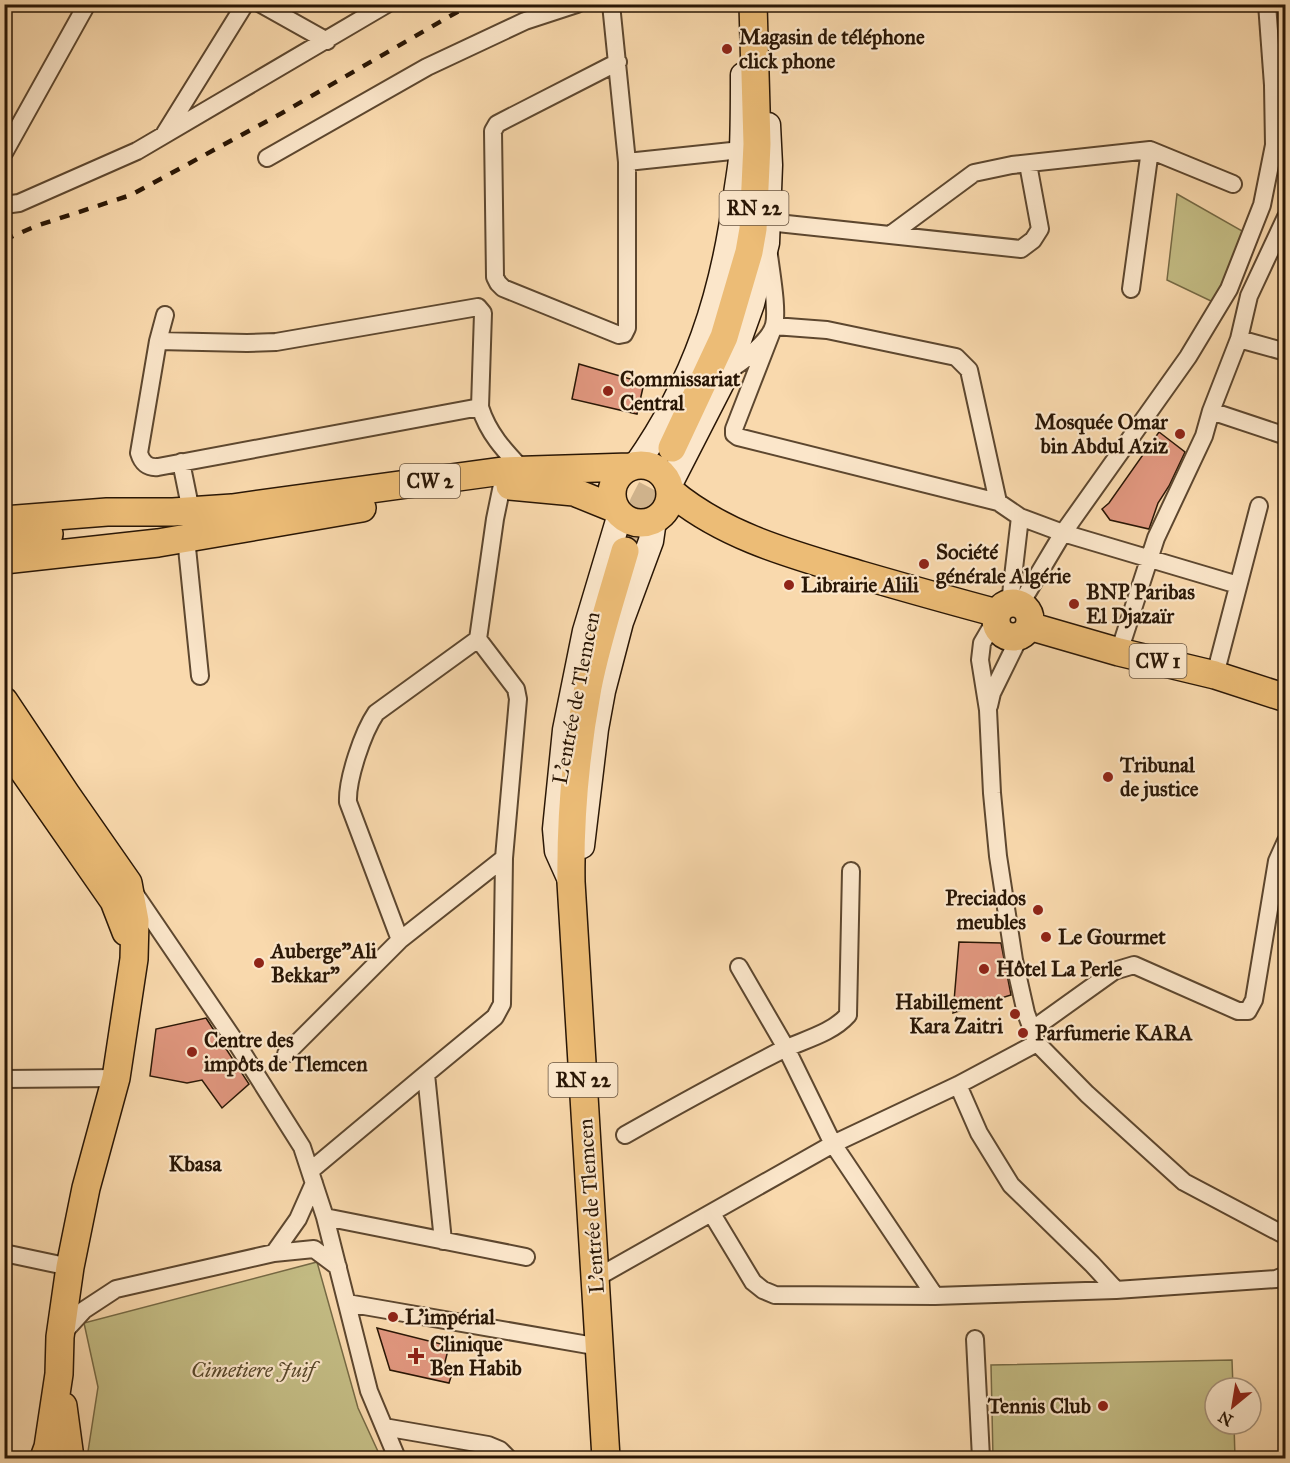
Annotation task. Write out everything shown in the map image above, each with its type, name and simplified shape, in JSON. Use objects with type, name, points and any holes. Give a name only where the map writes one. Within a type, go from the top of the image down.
[{"type":"main road","points":[[754,4],[763,27],[766,48],[770,165],[768,232],[752,304],[728,371],[669,489],[669,501],[656,518],[647,522],[632,522],[618,511],[612,499],[615,480],[621,472],[633,466],[654,440],[677,398],[696,357],[724,272],[741,150],[744,52],[754,4]]},
{"type":"main road","name":"RN 22","points":[[672,448],[724,337],[749,252],[753,229],[757,144],[754,4]]},
{"type":"main road","points":[[633,466],[653,468],[660,472],[669,489]]},
{"type":"main road","name":"CW 2","points":[[184,524],[234,519],[501,477],[633,466]]},
{"type":"main road","name":"CW 2","points":[[501,477],[588,496],[618,511]]},
{"type":"main road","name":"CW 1","points":[[669,489],[692,509],[710,520],[793,555],[1012,617],[1119,652],[1215,675],[1286,698]]},
{"type":"main road","name":"L'entrée de Tlemcen","points":[[571,882],[557,851],[555,829],[566,730],[585,631],[618,511]]},
{"type":"main road","points":[[4,520],[107,512],[184,524]]},
{"type":"main road","points":[[656,518],[759,550],[793,555]]},
{"type":"main road","name":"L'entrée de Tlemcen","points":[[571,882],[580,856],[603,691],[621,622],[651,541],[656,518]]},
{"type":"main road","points":[[4,539],[184,524]]},
{"type":"main road","points":[[4,560],[184,524]]},
{"type":"main road","name":"L'entrée de Tlemcen","points":[[606,1458],[571,882],[571,807],[579,746],[595,658],[625,551]]},
{"type":"main road","points":[[4,701],[128,884],[135,921],[134,959],[116,1078],[86,1188],[70,1267],[60,1337],[59,1374],[48,1448],[44,1458]]},
{"type":"main road","points":[[4,743],[114,902],[124,923],[134,959]]},
{"type":"main road","points":[[59,1374],[70,1458]]},
{"type":"street","points":[[4,153],[87,4]]},
{"type":"street","points":[[162,136],[245,4]]},
{"type":"street","points":[[261,4],[327,41]]},
{"type":"street","points":[[4,205],[9,206],[19,202],[137,151],[387,4]]},
{"type":"street","points":[[267,158],[427,67],[525,21],[577,4]]},
{"type":"street","points":[[611,4],[618,62],[627,162],[627,328],[624,334],[619,335],[503,288],[498,283],[495,277],[493,130],[497,124],[618,62]]},
{"type":"street","points":[[1267,4],[1273,86],[1274,145],[1262,205],[1229,290],[1188,357],[1063,533],[1012,617],[982,643],[980,660],[988,710],[992,794],[1000,868],[1014,960],[1026,1013],[1035,1036],[1088,1094],[1184,1182],[1286,1236]]},
{"type":"street","points":[[627,162],[741,150]]},
{"type":"street","points":[[890,235],[974,173],[1012,165],[1150,150],[1233,184]]},
{"type":"street","points":[[1131,289],[1150,150]]},
{"type":"street","points":[[1028,164],[1040,230],[1033,240],[1021,249],[890,235],[768,232],[774,293],[774,326],[734,434],[738,437],[998,502],[1020,517],[1063,533],[1238,585]]},
{"type":"street","points":[[1119,652],[1156,538],[1204,436],[1211,411],[1239,339],[1250,296],[1286,217]]},
{"type":"street","points":[[158,341],[276,342],[478,307],[483,313],[480,407],[495,439],[501,477],[478,639],[516,689],[518,699],[504,858],[502,1004],[495,1017],[426,1074],[312,1177],[298,1219],[274,1253]]},
{"type":"street","points":[[165,315],[158,341],[139,453],[143,463],[153,467],[480,407]]},
{"type":"street","points":[[728,371],[753,354],[774,326]]},
{"type":"street","points":[[774,326],[827,330],[956,357],[969,370],[998,502]]},
{"type":"street","points":[[1239,339],[1286,352]]},
{"type":"street","points":[[1211,411],[1286,436]]},
{"type":"street","points":[[181,462],[184,524],[200,676]]},
{"type":"street","points":[[1215,675],[1259,506]]},
{"type":"street","points":[[988,710],[1012,617],[1020,517]]},
{"type":"street","points":[[400,940],[348,802],[347,790],[367,726],[376,713],[478,639]]},
{"type":"street","points":[[596,1278],[833,1144],[958,1085],[1035,1036],[1114,971],[1134,965],[1238,1011],[1248,1011],[1254,1000],[1277,861],[1286,841]]},
{"type":"street","points":[[286,1054],[400,940],[504,858]]},
{"type":"street","points":[[626,1135],[711,1086],[786,1048],[839,1025],[848,1015],[852,871]]},
{"type":"street","points":[[128,884],[237,1044],[302,1147],[325,1217],[369,1391],[397,1458]]},
{"type":"street","points":[[739,967],[786,1048],[833,1144],[935,1296]]},
{"type":"street","points":[[426,1074],[443,1241]]},
{"type":"street","points":[[4,1079],[116,1078]]},
{"type":"street","points":[[958,1085],[979,1133],[1011,1185],[1116,1290]]},
{"type":"street","points":[[712,1214],[753,1282],[775,1294],[935,1296],[1116,1290],[1276,1279],[1286,1275]]},
{"type":"street","points":[[325,1217],[526,1257]]},
{"type":"street","points":[[60,1337],[84,1310],[116,1290],[274,1253],[314,1249],[338,1268]]},
{"type":"street","points":[[4,1252],[70,1267]]},
{"type":"street","points":[[347,1303],[600,1347]]},
{"type":"street","points":[[975,1339],[981,1458]]},
{"type":"street","points":[[384,1427],[488,1445],[501,1450],[508,1458]]},
{"type":"green space","points":[[1177,194],[1244,232],[1230,273],[1213,302],[1167,280]]},
{"type":"green space","name":"Cimetiere Juif","points":[[317,1262],[358,1408],[381,1458],[87,1458],[98,1387],[84,1323]]},
{"type":"green space","name":"Tennis Club","points":[[1232,1360],[1233,1376],[1203,1376],[1203,1436],[1234,1436],[1235,1458],[993,1458],[991,1365]]},
{"type":"building","name":"Commissariat Central","points":[[579,364],[644,383],[637,414],[572,399]]},
{"type":"building","points":[[1159,432],[1185,452],[1158,503],[1149,529],[1110,520],[1102,509],[1109,503]]},
{"type":"building","name":"Hôtel La Perle","points":[[959,942],[1001,943],[1011,995],[953,1013]]},
{"type":"building","name":"Centre des impôts de Tlemcen","points":[[206,1018],[249,1084],[222,1108],[202,1080],[187,1083],[150,1076],[156,1029]]},
{"type":"building","name":"Clinique Ben Habib","points":[[377,1328],[449,1346],[444,1366],[454,1367],[449,1383],[390,1370]]},
{"type":"tunnel","points":[[625,551],[643,504],[672,448]]},
{"type":"railway","points":[[4,240],[36,226],[131,195],[282,113],[471,4]]},
{"type":"railway","points":[[1255,4],[1286,17]]},
{"type":"place","name":"Magasin de téléphone click phone","points":[[727,49]]},
{"type":"place","name":"Commissariat Central","points":[[608,391]]},
{"type":"place","name":"Mosquée Omar bin Abdul Aziz","points":[[1180,434]]},
{"type":"place","name":"Société générale Algérie","points":[[924,564]]},
{"type":"place","name":"Librairie Alili","points":[[789,585]]},
{"type":"place","name":"BNP Paribas El Djazaïr","points":[[1074,604]]},
{"type":"place","name":"Tribunal de justice","points":[[1108,777]]},
{"type":"place","name":"Preciados meubles","points":[[1038,910]]},
{"type":"place","name":"Le Gourmet","points":[[1046,937]]},
{"type":"place","name":"Auberge\"Ali Bekkar\"","points":[[259,963]]},
{"type":"place","name":"Hôtel La Perle","points":[[984,969]]},
{"type":"place","name":"Habillement Kara Zaitri","points":[[1015,1014]]},
{"type":"place","name":"Parfumerie KARA","points":[[1023,1033]]},
{"type":"place","name":"Centre des impôts de Tlemcen","points":[[192,1052]]},
{"type":"place","name":"L'impérial","points":[[393,1317]]},
{"type":"place","name":"Clinique Ben Habib","points":[[416,1356]]},
{"type":"place","name":"Tennis Club","points":[[1103,1406]]},
{"type":"district","name":"Kbasa","points":[[195,1163]]}]
